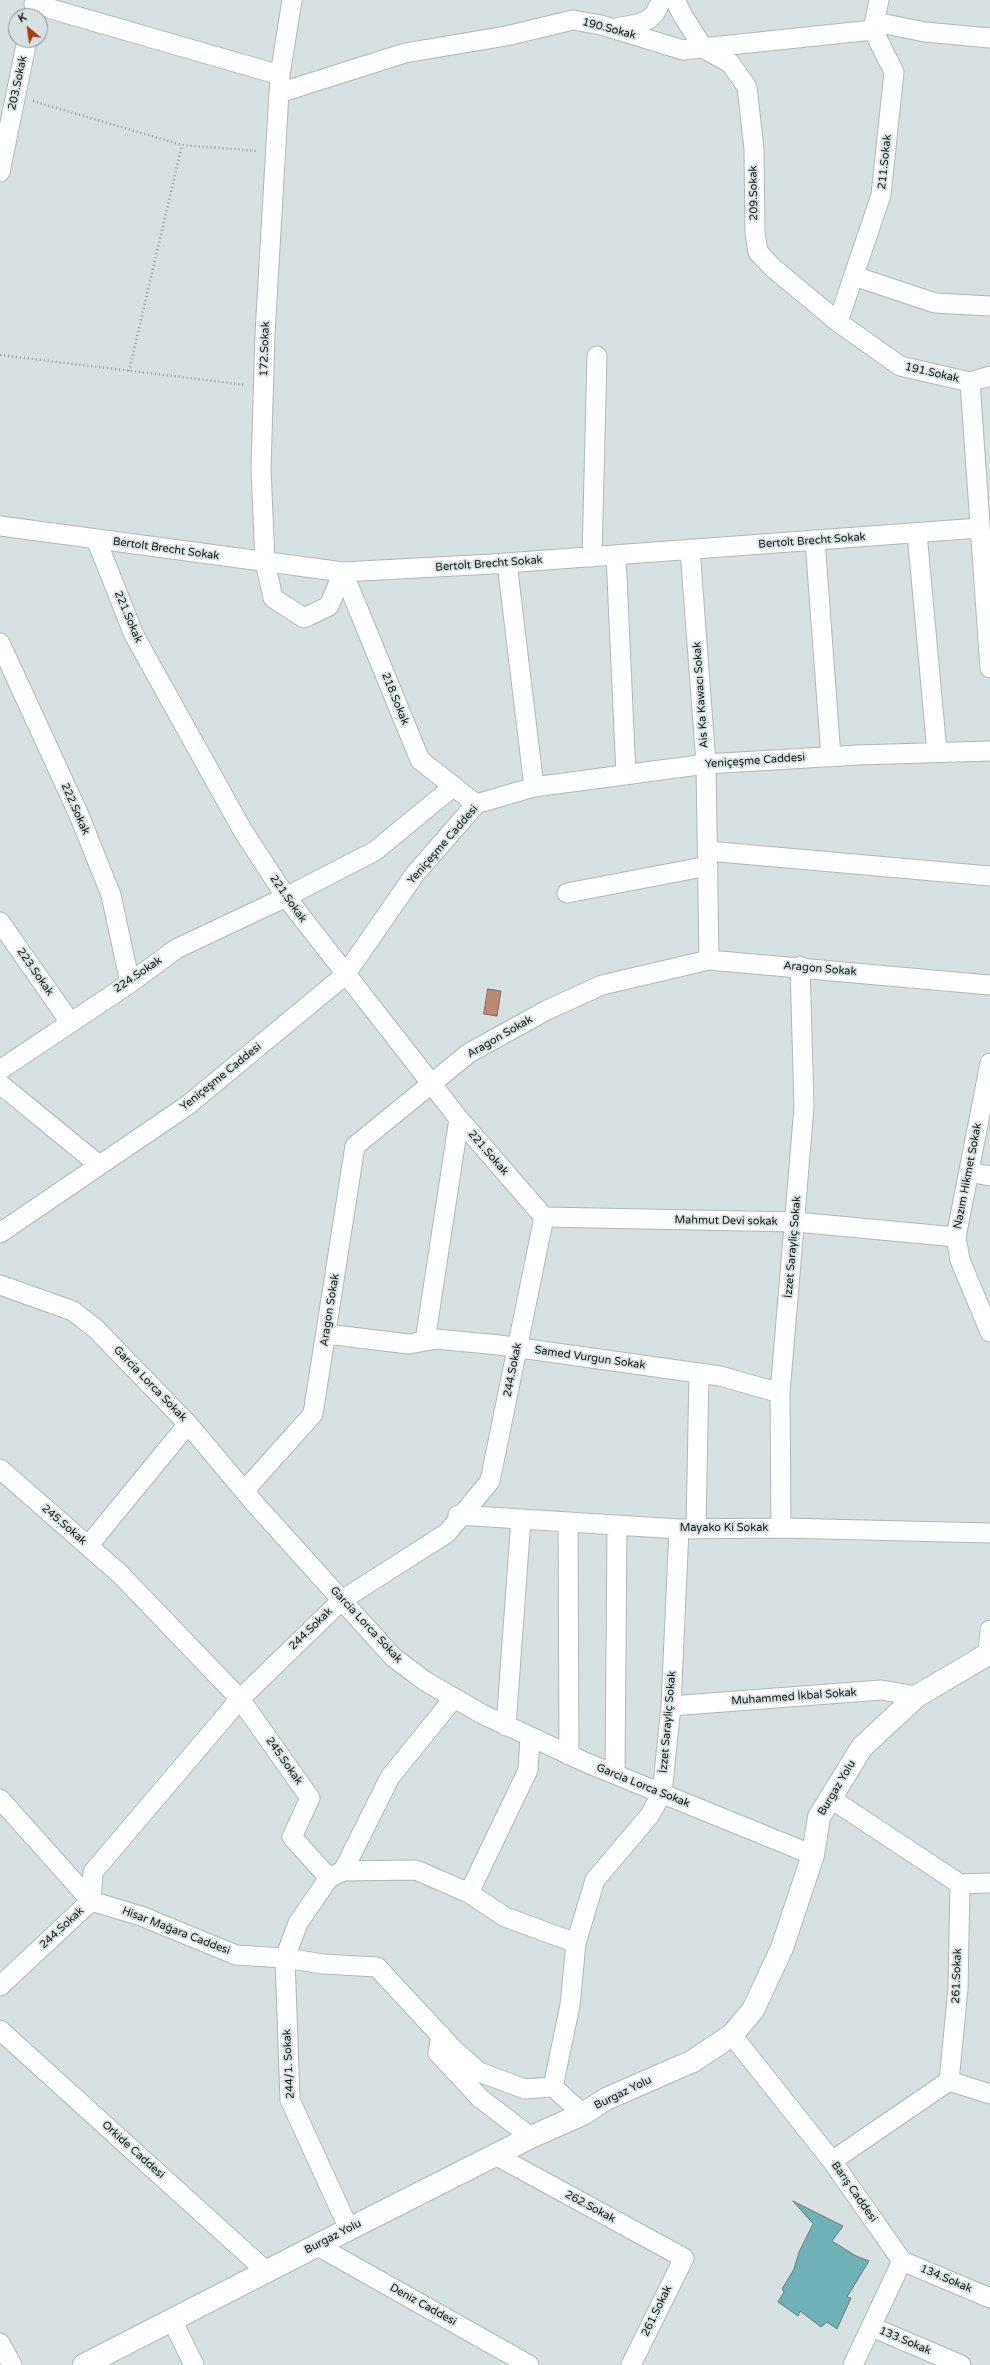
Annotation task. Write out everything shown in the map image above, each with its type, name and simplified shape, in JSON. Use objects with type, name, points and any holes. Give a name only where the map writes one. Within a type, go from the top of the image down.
[{"type":"street","name":"172.Sokak","points":[[292,0],[280,84],[263,387],[261,469],[265,562],[273,598],[304,618],[329,606],[343,572]]},
{"type":"street","points":[[612,29],[644,23],[657,14],[661,0]]},
{"type":"street","points":[[675,0],[683,16],[704,48]]},
{"type":"street","points":[[874,26],[879,0]]},
{"type":"street","points":[[34,7],[280,84]]},
{"type":"street","name":"190.Sokak","points":[[280,84],[405,52],[506,36],[573,20],[612,29],[683,50],[874,26],[990,38]]},
{"type":"street","name":"211.Sokak","points":[[838,322],[881,195],[894,72],[874,26]]},
{"type":"street","name":"203.Sokak","points":[[0,172],[25,48]]},
{"type":"street","name":"209.Sokak","points":[[704,48],[730,63],[747,87],[754,150],[755,233],[758,252],[772,267],[838,322]]},
{"type":"street","points":[[854,276],[935,303],[990,306]]},
{"type":"street","name":"191.Sokak","points":[[838,322],[900,366],[970,382],[990,376]]},
{"type":"street","points":[[592,557],[597,356]]},
{"type":"street","points":[[970,382],[979,528],[990,668]]},
{"type":"street","name":"Bertolt Brecht Sokak","points":[[0,526],[343,572],[507,563],[979,528]]},
{"type":"street","points":[[916,533],[937,752]]},
{"type":"street","name":"221.Sokak","points":[[96,539],[134,635],[243,831],[286,897],[345,975],[459,1119],[544,1217]]},
{"type":"street","points":[[815,540],[831,757]]},
{"type":"street","name":"Ais Ka Kawacı Sokak","points":[[690,550],[706,764],[710,960]]},
{"type":"street","points":[[616,555],[626,775]]},
{"type":"street","points":[[507,563],[534,787]]},
{"type":"street","name":"218.Sokak","points":[[343,572],[420,760],[476,804]]},
{"type":"street","name":"222.Sokak","points":[[0,643],[79,815],[111,895],[130,983]]},
{"type":"street","name":"Yeniçeşme Caddesi","points":[[0,1233],[188,1105],[345,975],[415,874],[476,804],[534,787],[706,764],[937,752],[990,751]]},
{"type":"street","name":"224.Sokak","points":[[0,1070],[130,983],[176,949],[286,897],[375,851],[454,786]]},
{"type":"street","points":[[567,893],[708,859],[990,876]]},
{"type":"street","name":"223.Sokak","points":[[0,922],[70,1022]]},
{"type":"street","name":"Aragon Sokak","points":[[245,1490],[313,1414],[355,1146],[469,1053],[547,1010],[602,985],[710,960],[800,966],[990,985]]},
{"type":"street","name":"İzzet Sarayliç Sokak","points":[[781,1528],[780,1393],[796,1222],[804,1107],[800,966]]},
{"type":"street","name":"Nazım Hikmet Sokak","points":[[990,1063],[956,1237],[960,1260],[990,1332]]},
{"type":"street","points":[[0,1084],[99,1165]]},
{"type":"street","points":[[425,1341],[459,1119]]},
{"type":"street","points":[[968,1172],[990,1176]]},
{"type":"street","name":"Mahmut Devi sokak","points":[[544,1217],[796,1222],[956,1237]]},
{"type":"street","name":"244.Sokak","points":[[0,1986],[91,1901],[93,1872],[240,1699],[342,1600],[447,1533],[460,1515],[490,1481],[544,1217]]},
{"type":"street","name":"Garcia Lorca Sokak","points":[[0,1285],[73,1311],[106,1339],[188,1424],[393,1657],[425,1681],[506,1726],[569,1755],[813,1856]]},
{"type":"street","name":"Samed Vurgun Sokak","points":[[326,1334],[409,1344],[436,1339],[518,1348],[726,1377],[780,1393]]},
{"type":"street","name":"İzzet Sarayliç Sokak","points":[[553,2087],[570,2005],[576,1944],[595,1880],[650,1815],[662,1793],[688,1529],[699,1373]]},
{"type":"street","points":[[88,1546],[188,1424]]},
{"type":"street","name":"245.Sokak","points":[[0,1469],[120,1574],[240,1699],[310,1798],[292,1837],[336,1874]]},
{"type":"street","name":"Mayako Ki Sokak","points":[[460,1515],[688,1529],[781,1528],[990,1533]]},
{"type":"street","points":[[506,1726],[521,1519]]},
{"type":"street","points":[[568,1522],[569,1755]]},
{"type":"street","points":[[615,1774],[617,1525]]},
{"type":"street","points":[[989,1653],[990,1630]]},
{"type":"street","name":"Burgaz Yolu","points":[[84,2365],[316,2245],[531,2137],[583,2114],[606,2099],[693,2061],[732,2035],[753,2010],[782,1948],[813,1856],[819,1817],[862,1747],[917,1696],[989,1653]]},
{"type":"street","name":"Muhammed İkbal Sokak","points":[[671,1706],[881,1690],[917,1696]]},
{"type":"street","points":[[285,1958],[298,1923],[336,1874],[390,1778],[454,1698]]},
{"type":"street","points":[[470,1893],[528,1770],[530,1736]]},
{"type":"street","points":[[830,1798],[960,1884],[990,1883]]},
{"type":"street","points":[[0,1799],[91,1901]]},
{"type":"street","points":[[336,1874],[416,1870],[470,1893],[505,1917],[576,1944]]},
{"type":"street","name":"261.Sokak","points":[[949,2081],[958,1989],[960,1884]]},
{"type":"street","name":"Hisar Mağara Caddesi","points":[[91,1901],[141,1916],[236,1955],[285,1958],[323,1964],[377,1967],[441,2035],[479,2072],[525,2089],[553,2087]]},
{"type":"street","name":"244/1. Sokak","points":[[285,1958],[290,2100],[349,2229]]},
{"type":"street","name":"Orkide Caddesi","points":[[0,2030],[266,2271]]},
{"type":"street","points":[[441,2035],[438,2053],[480,2099],[531,2137]]},
{"type":"street","name":"Barış Caddesi","points":[[732,2035],[832,2161],[902,2261]]},
{"type":"street","points":[[832,2161],[949,2081],[990,2094]]},
{"type":"street","points":[[553,2087],[583,2114]]},
{"type":"street","name":"262.Sokak","points":[[495,2155],[684,2258]]},
{"type":"street","name":"Deniz Caddesi","points":[[316,2245],[529,2365]]},
{"type":"street","name":"261.Sokak","points":[[631,2365],[684,2258]]},
{"type":"street","points":[[853,2365],[902,2261]]},
{"type":"street","name":"134.Sokak","points":[[902,2261],[990,2298]]},
{"type":"street","points":[[172,2320],[194,2365]]},
{"type":"street","name":"133.Sokak","points":[[872,2327],[961,2365]]},
{"type":"street","points":[[0,2343],[12,2365]]},
{"type":"path","points":[[16,95],[182,145],[276,152]]},
{"type":"path","points":[[129,370],[182,145]]},
{"type":"path","points":[[0,355],[263,387]]},
{"type":"shaded area","points":[[488,989],[501,991],[497,1016],[484,1014]]},
{"type":"building","points":[[793,2201],[843,2226],[832,2241],[856,2256],[869,2261],[847,2297],[851,2298],[837,2329],[827,2322],[821,2327],[800,2311],[798,2316],[778,2302],[784,2292],[782,2289],[794,2269],[799,2252],[813,2224]]}]
